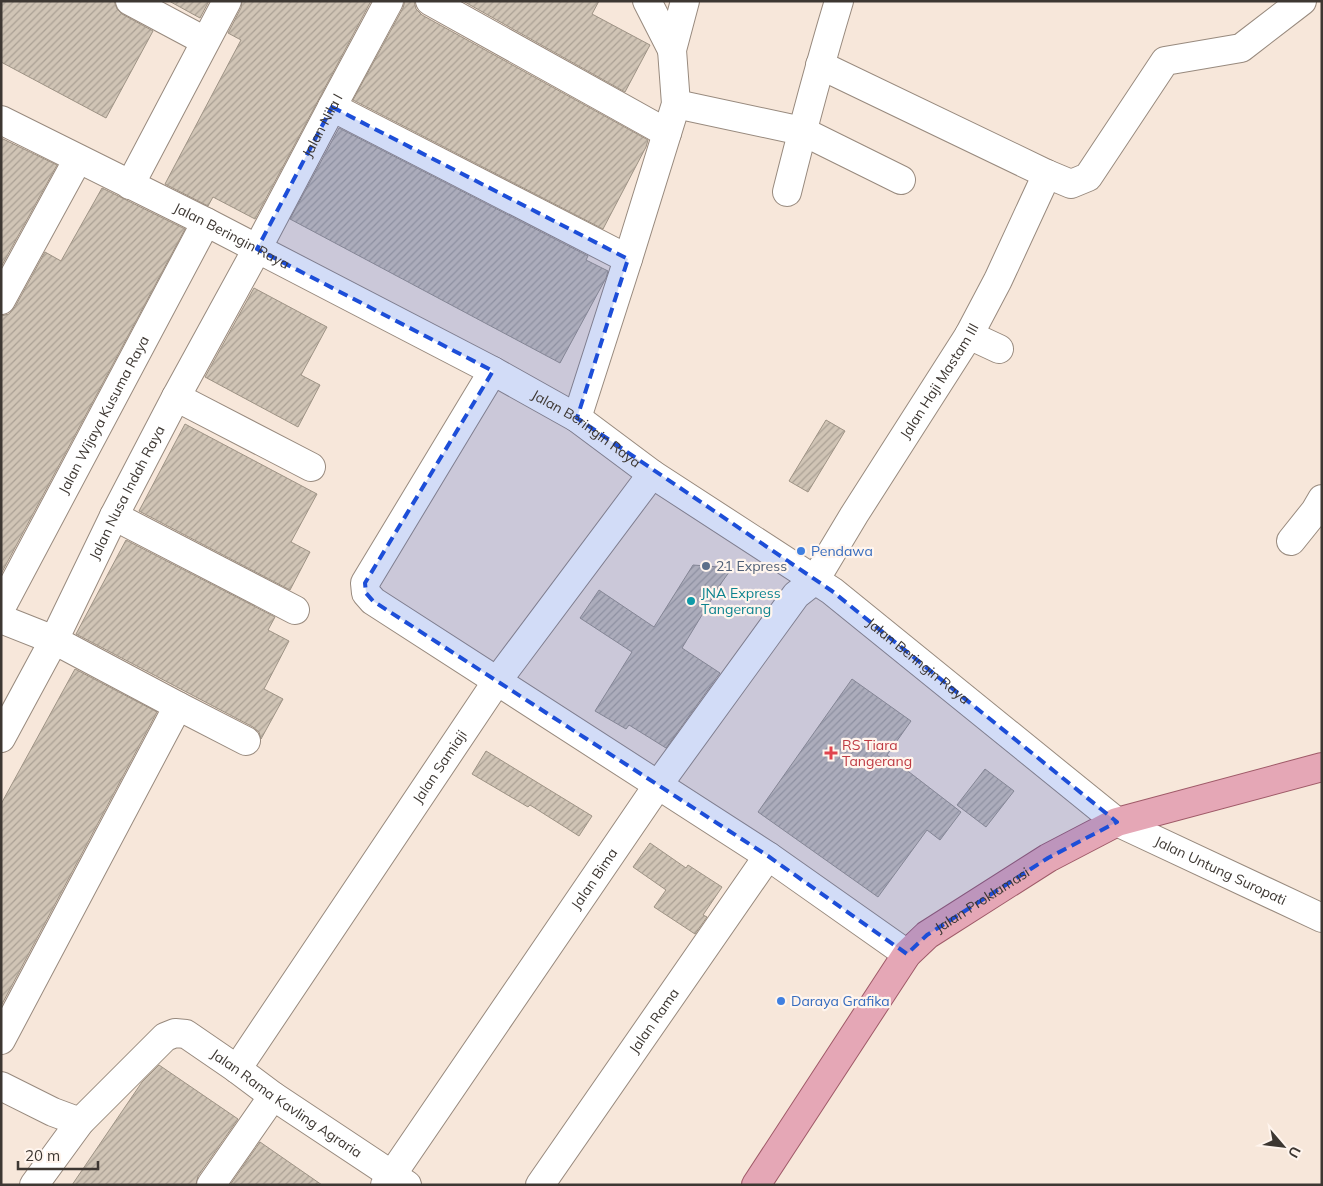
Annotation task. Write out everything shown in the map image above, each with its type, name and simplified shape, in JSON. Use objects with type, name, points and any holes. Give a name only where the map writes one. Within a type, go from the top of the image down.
[{"type":"main road","name":"Jalan Proklamasi","points":[[756,1185],[907,954],[927,935],[1048,858],[1117,822],[1322,768]]},
{"type":"street","points":[[130,1],[205,41]]},
{"type":"street","points":[[130,185],[226,1]]},
{"type":"street","name":"Jalan Nila I","points":[[257,249],[389,1]]},
{"type":"street","points":[[430,1],[667,133]]},
{"type":"street","points":[[647,1],[672,50]]},
{"type":"street","points":[[577,418],[676,104],[672,50],[685,1]]},
{"type":"street","points":[[787,192],[802,131],[839,1]]},
{"type":"street","points":[[820,65],[1071,184],[1088,177],[1165,61],[1241,48],[1302,1]]},
{"type":"street","points":[[676,104],[802,131],[901,180]]},
{"type":"street","points":[[332,107],[628,259]]},
{"type":"street","name":"Jalan Beringin Raya","points":[[1,120],[206,222],[493,371],[577,418],[652,474],[832,591],[1117,822]]},
{"type":"street","points":[[1,300],[78,159]]},
{"type":"street","name":"Jalan Haji Mastam III","points":[[815,580],[854,515],[969,335],[998,280],[1047,174]]},
{"type":"street","name":"Jalan Wijaya Kusuma Raya","points":[[5,592],[206,222]]},
{"type":"street","name":"Jalan Nusa Indah Raya","points":[[1,738],[31,630],[114,516],[176,397],[257,249]]},
{"type":"street","points":[[969,335],[999,349]]},
{"type":"street","points":[[493,371],[365,583],[366,593],[373,601],[768,856],[907,954]]},
{"type":"street","points":[[176,397],[312,468]]},
{"type":"street","name":"Jalan Samiaji","points":[[237,1069],[497,681],[652,474]]},
{"type":"street","points":[[1291,541],[1316,511],[1322,499]]},
{"type":"street","points":[[114,516],[294,610]]},
{"type":"street","name":"Jalan Bima","points":[[394,1181],[658,786],[796,595],[815,580]]},
{"type":"street","points":[[31,630],[246,741]]},
{"type":"street","points":[[1,1040],[178,706]]},
{"type":"street","name":"Jalan Untung Suropati","points":[[1117,822],[1322,918]]},
{"type":"street","name":"Jalan Rama","points":[[540,1185],[768,856]]},
{"type":"street","name":"Jalan Rama Kavling Agraria","points":[[80,1122],[165,1037],[175,1032],[186,1034],[394,1181]]},
{"type":"street","points":[[1,1086],[53,1112],[80,1122],[34,1185]]},
{"type":"street","points":[[211,1185],[273,1096]]},
{"type":"highlighted area","points":[[332,107],[628,259],[577,418],[832,591],[1117,822],[1048,858],[927,935],[907,954],[768,856],[373,601],[366,593],[365,583],[493,371],[257,249]]},
{"type":"building","points":[[1,1],[114,1],[117,9],[122,14],[153,31],[106,118],[1,62]]},
{"type":"building","points":[[169,1],[209,1],[200,18]]},
{"type":"building","points":[[242,1],[371,1],[255,219],[213,197],[208,206],[165,184],[241,40],[228,33],[241,8]]},
{"type":"building","points":[[405,1],[414,1],[416,9],[422,15],[648,140],[603,229],[353,100]]},
{"type":"building","points":[[463,1],[599,1],[592,14],[650,45],[625,92]]},
{"type":"building","points":[[339,128],[588,256],[586,260],[608,271],[560,363],[290,219]]},
{"type":"building","points":[[1,138],[57,165],[1,267]]},
{"type":"building","points":[[102,188],[185,229],[1,574],[1,316],[9,314],[15,307],[45,252],[61,261]]},
{"type":"building","points":[[254,288],[327,327],[301,375],[320,385],[298,427],[205,377]]},
{"type":"building","points":[[826,420],[845,431],[808,492],[789,481]]},
{"type":"building","points":[[185,424],[317,494],[291,542],[310,552],[290,590],[139,511]]},
{"type":"building","points":[[126,540],[275,617],[268,630],[289,641],[264,689],[283,699],[261,739],[259,732],[253,727],[76,634]]},
{"type":"building","points":[[693,565],[732,568],[682,648],[720,673],[666,748],[629,725],[626,729],[595,711],[632,652],[580,618],[599,590],[654,627]]},
{"type":"building","points":[[75,669],[157,712],[1,1006],[1,804]]},
{"type":"building","points":[[852,679],[911,721],[887,755],[961,812],[940,840],[927,830],[878,897],[758,812]]},
{"type":"building","points":[[486,751],[592,816],[579,836],[530,805],[528,807],[472,774]]},
{"type":"building","points":[[985,769],[1014,791],[986,827],[957,805]]},
{"type":"building","points":[[650,843],[686,868],[688,865],[722,887],[703,915],[707,917],[695,934],[654,907],[666,890],[633,867]]},
{"type":"building","points":[[159,1065],[238,1119],[198,1176],[196,1185],[72,1185],[142,1082]]},
{"type":"building","points":[[260,1142],[322,1185],[230,1185]]},
{"type":"place","name":"Pendawa","points":[[801,551]]},
{"type":"place","name":"21 Express","points":[[706,566]]},
{"type":"place","name":"JNA Express Tangerang","points":[[691,601]]},
{"type":"place","name":"RS Tiara Tangerang","points":[[831,753]]},
{"type":"place","name":"Daraya Grafika","points":[[781,1001]]}]
